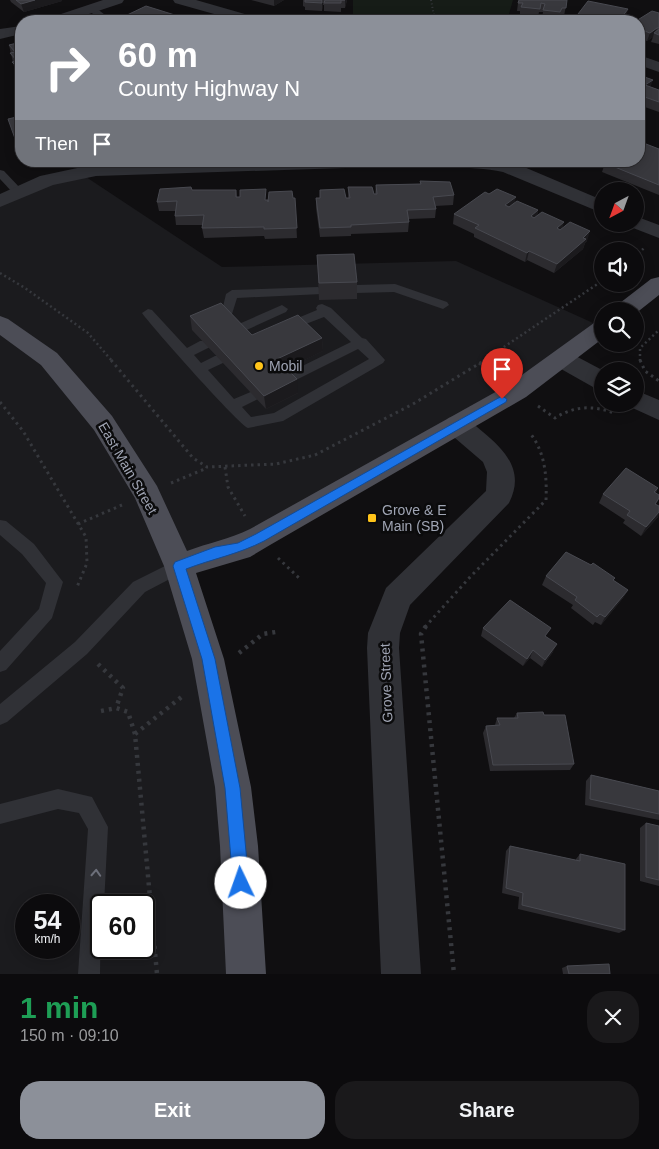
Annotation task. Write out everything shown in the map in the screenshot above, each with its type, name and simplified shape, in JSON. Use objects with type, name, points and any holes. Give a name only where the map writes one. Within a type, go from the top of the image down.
[{"type":"main road","points":[[636,302],[659,284]]},
{"type":"main road","name":"East Main Street","points":[[0,324],[48,359],[103,423],[147,494],[179,566],[208,659],[233,788],[239,846],[246,974]]},
{"type":"main road","points":[[179,566],[215,552],[240,548],[517,391],[594,334]]},
{"type":"street","points":[[75,15],[117,0]]},
{"type":"street","points":[[180,0],[233,15]]},
{"type":"street","points":[[0,34],[15,31]]},
{"type":"street","points":[[645,62],[659,67]]},
{"type":"street","points":[[0,201],[47,180],[96,170],[189,167]]},
{"type":"street","points":[[506,167],[594,205]]},
{"type":"street","points":[[562,359],[594,377]]},
{"type":"street","points":[[644,409],[659,411]]},
{"type":"street","name":"Grove Street","points":[[401,974],[383,648],[384,633],[397,597],[499,495],[501,472],[494,456],[457,425]]},
{"type":"lane","points":[[93,10],[100,15]]},
{"type":"lane","points":[[0,173],[18,192]]},
{"type":"lane","points":[[356,289],[396,288],[443,305]]},
{"type":"lane","points":[[228,311],[232,294],[318,291]]},
{"type":"lane","points":[[236,330],[282,309]]},
{"type":"lane","points":[[148,313],[248,423],[278,417],[378,360],[325,309],[272,333]]},
{"type":"lane","points":[[285,380],[361,342]]},
{"type":"lane","points":[[185,354],[205,344]]},
{"type":"lane","points":[[199,369],[220,359]]},
{"type":"lane","points":[[232,406],[253,396]]},
{"type":"lane","points":[[0,526],[28,549],[55,582],[46,613],[0,664]]},
{"type":"lane","points":[[0,716],[81,648],[139,587],[179,566]]},
{"type":"lane","points":[[0,814],[58,799],[85,804],[98,827],[89,974]]},
{"type":"path","points":[[431,0],[434,15]]},
{"type":"path","points":[[644,248],[653,239]]},
{"type":"path","points":[[479,363],[515,341],[594,287]]},
{"type":"path","points":[[658,381],[641,368],[639,362],[640,348],[659,330]]},
{"type":"path","points":[[0,402],[23,431],[86,537],[88,550],[86,572],[74,594]]},
{"type":"path","points":[[556,418],[572,409],[594,407]]},
{"type":"path","points":[[454,974],[421,634],[429,621],[546,500],[547,488],[541,453],[538,443],[530,433]]},
{"type":"path","points":[[81,648],[123,688],[116,708]]},
{"type":"path","points":[[101,711],[116,708],[128,712],[135,734],[157,974]]},
{"type":"shaded area","points":[[353,0],[513,0],[509,15],[353,15]]},
{"type":"shaded area","points":[[80,173],[222,267],[456,261],[594,323],[594,334],[517,391],[179,566],[208,659],[244,974],[0,974],[0,201]]},
{"type":"building","points":[[16,0],[35,0],[21,4]]},
{"type":"building","points":[[305,0],[322,0],[322,3],[305,2]]},
{"type":"building","points":[[325,0],[341,0],[341,3],[324,3]]},
{"type":"building","points":[[519,0],[567,0],[566,8],[562,8],[560,12],[543,10],[545,4],[541,3],[540,9],[521,7],[523,3],[518,3]]},
{"type":"building","points":[[588,1],[628,9],[624,15],[578,14]]},
{"type":"building","points":[[146,6],[175,15],[127,15]]},
{"type":"building","points":[[652,11],[659,13],[659,28],[650,33],[645,31],[645,15]]},
{"type":"building","points":[[15,44],[15,52],[9,45]]},
{"type":"building","points":[[15,52],[15,59],[10,53]]},
{"type":"building","points":[[645,77],[653,80],[645,85]]},
{"type":"building","points":[[645,85],[659,90],[659,102],[645,97]]},
{"type":"building","points":[[15,117],[15,139],[8,119]]},
{"type":"building","points":[[645,145],[659,149],[659,185],[615,167],[645,167]]},
{"type":"building","points":[[420,181],[450,182],[454,195],[433,197],[436,209],[407,210],[409,222],[320,228],[316,198],[320,198],[320,190],[344,189],[346,198],[350,198],[348,187],[372,187],[374,194],[377,194],[376,185],[421,184]]},
{"type":"building","points":[[191,187],[192,190],[236,190],[236,197],[240,197],[240,190],[266,189],[265,200],[268,200],[268,202],[269,192],[292,191],[293,198],[295,198],[297,228],[202,228],[204,215],[175,216],[177,201],[157,202],[160,189]]},
{"type":"building","points":[[497,189],[516,197],[505,205],[509,207],[517,201],[538,210],[531,216],[534,218],[542,212],[564,222],[557,228],[560,230],[570,222],[590,231],[583,238],[586,239],[557,264],[529,251],[527,253],[475,228],[479,225],[454,214],[485,192],[489,194]]},
{"type":"building","points":[[354,254],[357,282],[319,283],[317,255]]},
{"type":"building","name":"Mobil","points":[[221,303],[252,335],[298,315],[322,338],[277,359],[297,379],[264,396],[190,316]]},
{"type":"building","points":[[626,468],[658,488],[654,492],[659,495],[655,504],[659,506],[659,512],[646,527],[627,515],[630,511],[603,494]]},
{"type":"building","points":[[566,552],[591,565],[593,563],[615,578],[613,580],[628,590],[605,617],[600,614],[597,617],[575,600],[577,597],[546,576]]},
{"type":"building","points":[[510,600],[551,628],[545,636],[557,644],[545,660],[533,650],[527,659],[483,628]]},
{"type":"building","points":[[543,712],[544,715],[565,715],[574,764],[493,765],[486,726],[500,725],[497,718],[518,718],[517,713]]},
{"type":"building","points":[[591,775],[659,791],[659,814],[590,799]]},
{"type":"building","points":[[646,823],[659,826],[659,880],[646,877]]},
{"type":"building","points":[[510,846],[580,861],[580,854],[625,864],[625,930],[522,905],[523,893],[506,888]]},
{"type":"building","points":[[609,964],[610,974],[569,974],[567,966]]},
{"type":"place","name":"Mobil","points":[[259,366]]},
{"type":"place","name":"Grove & E Main (SB)","points":[[372,518]]},
{"type":"route","points":[[241,883],[233,788],[208,659],[179,566],[215,552],[240,548],[502,399]]}]
